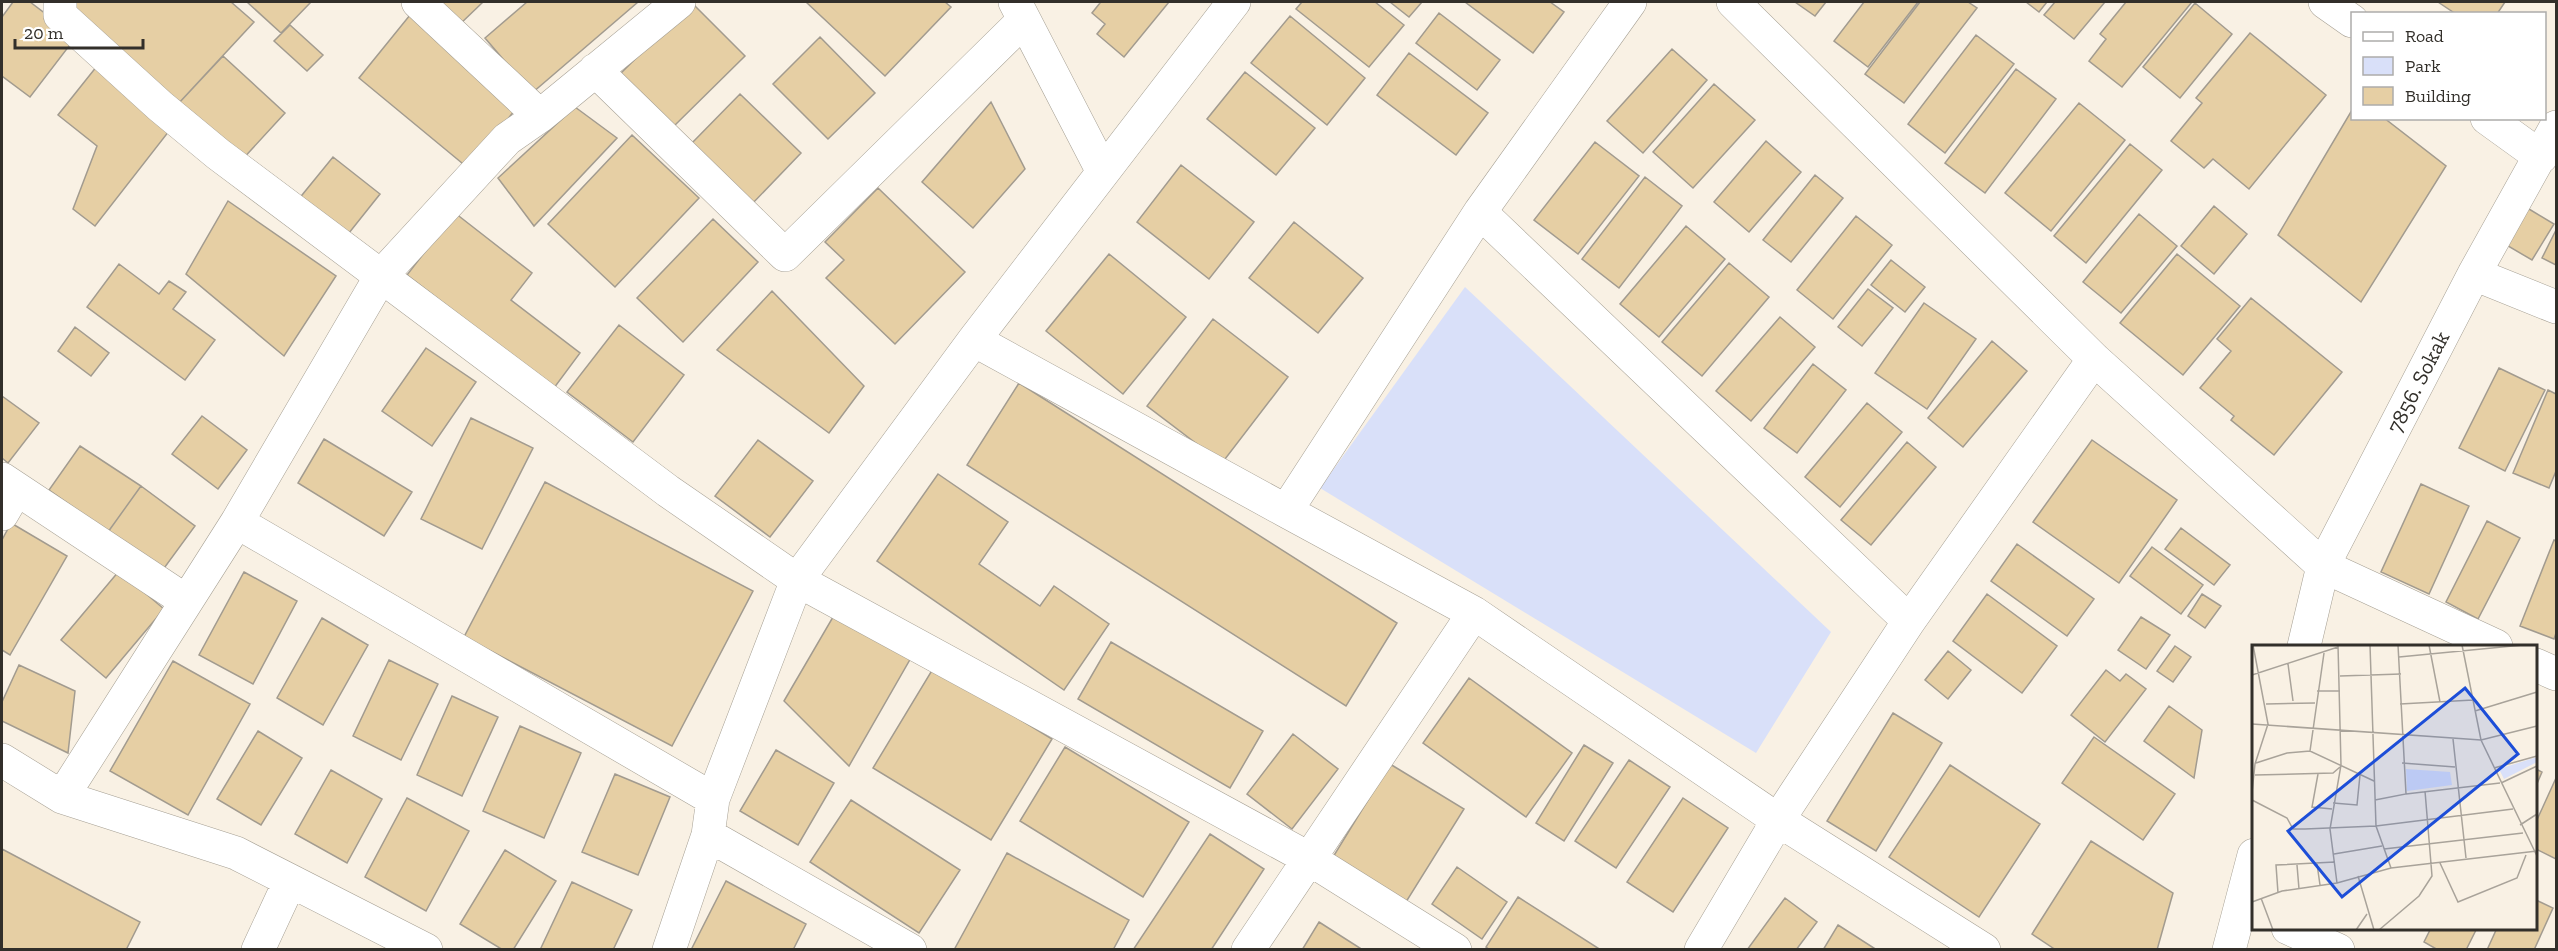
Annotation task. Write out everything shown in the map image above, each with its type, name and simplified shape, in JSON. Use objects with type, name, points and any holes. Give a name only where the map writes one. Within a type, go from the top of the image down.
[{"type":"street","points":[[60,2],[60,15],[160,106],[218,154],[668,491],[797,580],[1308,858],[1455,950]]},
{"type":"street","points":[[418,2],[540,116]]},
{"type":"street","points":[[62,797],[237,522],[381,276],[507,139],[540,116],[679,2]]},
{"type":"street","points":[[669,950],[708,835],[713,799],[797,580],[974,340],[1234,2]]},
{"type":"street","points":[[1286,511],[1480,212],[1630,2]]},
{"type":"street","points":[[1733,2],[2094,359],[2323,566],[2494,645]]},
{"type":"street","points":[[2325,2],[2351,20]]},
{"type":"street","points":[[595,70],[785,255],[1019,11],[1103,172]]},
{"type":"street","points":[[2490,120],[2541,157]]},
{"type":"street","name":"7856. Sokak","points":[[2304,645],[2323,566],[2474,274],[2556,127]]},
{"type":"street","points":[[1480,212],[1909,621]]},
{"type":"street","points":[[2474,274],[2556,307]]},
{"type":"street","points":[[974,340],[1474,613],[1778,820],[1984,950]]},
{"type":"street","points":[[1701,950],[1778,820],[1909,621],[2094,359]]},
{"type":"street","points":[[6,494],[186,601]]},
{"type":"street","points":[[237,522],[713,799]]},
{"type":"street","points":[[1248,950],[1474,613]]},
{"type":"street","points":[[2537,666],[2556,674]]},
{"type":"street","points":[[2,760],[62,797],[236,853],[426,950]]},
{"type":"street","points":[[708,835],[910,950]]},
{"type":"street","points":[[2229,950],[2247,911],[2252,864]]},
{"type":"street","points":[[258,950],[290,881]]},
{"type":"street","points":[[2293,930],[2338,950]]},
{"type":"green space","points":[[1465,287],[1831,632],[1756,753],[1320,488]]},
{"type":"building","points":[[13,2],[30,2],[76,37],[30,97],[2,76],[2,17]]},
{"type":"building","points":[[68,2],[231,2],[254,22],[178,104]]},
{"type":"building","points":[[247,2],[311,2],[281,33]]},
{"type":"building","points":[[433,2],[483,2],[457,27]]},
{"type":"building","points":[[527,2],[638,2],[532,93],[485,38]]},
{"type":"building","points":[[806,2],[945,2],[951,7],[885,76]]},
{"type":"building","points":[[1098,2],[1169,2],[1124,57],[1097,34],[1105,24],[1092,13],[1100,3]]},
{"type":"building","points":[[1302,2],[1375,2],[1404,25],[1369,67],[1296,9]]},
{"type":"building","points":[[1390,2],[1422,2],[1409,17]]},
{"type":"building","points":[[1465,2],[1550,2],[1564,12],[1533,53]]},
{"type":"building","points":[[1795,2],[1826,2],[1815,16]]},
{"type":"building","points":[[1864,2],[1918,2],[1868,67],[1834,41]]},
{"type":"building","points":[[1920,2],[1968,2],[1977,8],[1904,103],[1865,74]]},
{"type":"building","points":[[2026,2],[2047,2],[2039,12]]},
{"type":"building","points":[[2055,2],[2105,2],[2074,39],[2044,15]]},
{"type":"building","points":[[2126,2],[2192,2],[2122,87],[2089,61],[2106,39],[2100,34]]},
{"type":"building","points":[[2438,2],[2505,2],[2498,12],[2453,12]]},
{"type":"building","points":[[692,3],[745,56],[670,130],[617,77]]},
{"type":"building","points":[[2195,3],[2232,34],[2180,98],[2143,67]]},
{"type":"building","points":[[1439,13],[1500,60],[1477,90],[1416,43]]},
{"type":"building","points":[[410,15],[519,105],[468,168],[359,78]]},
{"type":"building","points":[[1290,16],[1365,78],[1327,125],[1251,63]]},
{"type":"building","points":[[290,25],[323,55],[307,71],[274,41]]},
{"type":"building","points":[[2250,33],[2326,95],[2249,189],[2213,159],[2204,168],[2171,141],[2202,103],[2196,98]]},
{"type":"building","points":[[1976,35],[2014,64],[1945,153],[1908,124]]},
{"type":"building","points":[[820,37],[875,93],[828,139],[773,84]]},
{"type":"building","points":[[1672,49],[1707,80],[1643,153],[1607,121]]},
{"type":"building","points":[[1409,53],[1488,113],[1456,155],[1377,95]]},
{"type":"building","points":[[223,56],[285,113],[240,162],[178,104]]},
{"type":"building","points":[[97,66],[173,126],[95,226],[73,209],[97,146],[58,115]]},
{"type":"building","points":[[2016,69],[2056,99],[1985,193],[1945,163]]},
{"type":"building","points":[[1245,72],[1315,128],[1276,175],[1207,119]]},
{"type":"building","points":[[1714,84],[1755,120],[1693,188],[1653,152]]},
{"type":"building","points":[[740,94],[801,153],[752,204],[691,144]]},
{"type":"building","points":[[991,102],[1025,169],[973,228],[922,182]]},
{"type":"building","points":[[2079,103],[2125,140],[2051,231],[2005,193]]},
{"type":"building","points":[[575,107],[617,138],[534,226],[498,178]]},
{"type":"building","points":[[2351,112],[2351,120],[2387,120],[2446,166],[2361,302],[2278,235]]},
{"type":"building","points":[[632,135],[699,198],[615,287],[548,224]]},
{"type":"building","points":[[1766,141],[1801,172],[1749,232],[1714,202]]},
{"type":"building","points":[[1595,142],[1639,176],[1578,254],[1534,220]]},
{"type":"building","points":[[2130,144],[2162,170],[2086,263],[2054,236]]},
{"type":"building","points":[[333,157],[380,194],[345,238],[298,200]]},
{"type":"building","points":[[1181,165],[1254,222],[1209,279],[1137,222]]},
{"type":"building","points":[[1815,175],[1843,198],[1791,262],[1763,240]]},
{"type":"building","points":[[1645,177],[1682,206],[1619,288],[1582,259]]},
{"type":"building","points":[[878,188],[965,272],[895,344],[826,278],[844,260],[825,242]]},
{"type":"building","points":[[228,201],[336,276],[284,356],[186,274]]},
{"type":"building","points":[[2214,206],[2247,234],[2214,274],[2181,246]]},
{"type":"building","points":[[2524,206],[2554,224],[2532,260],[2503,243]]},
{"type":"building","points":[[455,213],[532,273],[511,300],[580,353],[554,388],[407,275]]},
{"type":"building","points":[[2139,214],[2177,246],[2121,313],[2083,282]]},
{"type":"building","points":[[1856,216],[1892,245],[1833,319],[1797,290]]},
{"type":"building","points":[[713,219],[758,262],[683,342],[637,298]]},
{"type":"building","points":[[1294,222],[1363,278],[1318,333],[1249,278]]},
{"type":"building","points":[[1686,226],[1725,259],[1659,337],[1620,304]]},
{"type":"building","points":[[2556,230],[2556,265],[2542,258]]},
{"type":"building","points":[[1109,254],[1186,317],[1123,394],[1046,331]]},
{"type":"building","points":[[2177,254],[2240,306],[2183,375],[2120,323]]},
{"type":"building","points":[[1891,260],[1925,287],[1905,312],[1871,285]]},
{"type":"building","points":[[1729,263],[1769,297],[1702,376],[1662,342]]},
{"type":"building","points":[[119,264],[159,294],[169,281],[186,292],[173,309],[215,340],[185,380],[87,307]]},
{"type":"building","points":[[1868,289],[1893,308],[1862,346],[1838,327]]},
{"type":"building","points":[[772,291],[864,386],[829,433],[717,350]]},
{"type":"building","points":[[2251,298],[2342,372],[2274,455],[2231,420],[2234,416],[2200,388],[2231,351],[2217,339]]},
{"type":"building","points":[[1924,303],[1976,339],[1927,409],[1875,373]]},
{"type":"building","points":[[1780,317],[1815,347],[1751,421],[1716,391]]},
{"type":"building","points":[[1213,319],[1288,377],[1222,463],[1147,406]]},
{"type":"building","points":[[619,325],[684,375],[633,442],[567,392]]},
{"type":"building","points":[[75,327],[109,353],[91,376],[58,351]]},
{"type":"building","points":[[1992,341],[2027,371],[1963,447],[1928,418]]},
{"type":"building","points":[[426,348],[476,382],[432,446],[382,411]]},
{"type":"building","points":[[1813,364],[1846,390],[1797,453],[1764,428]]},
{"type":"building","points":[[2499,368],[2545,390],[2505,471],[2459,448]]},
{"type":"building","points":[[1019,383],[1397,623],[1346,706],[967,465]]},
{"type":"building","points":[[2548,390],[2556,394],[2556,471],[2549,488],[2513,473]]},
{"type":"building","points":[[2,396],[39,423],[8,463],[2,458]]},
{"type":"building","points":[[1867,403],[1902,432],[1840,507],[1805,477]]},
{"type":"building","points":[[202,416],[247,450],[218,489],[172,454]]},
{"type":"building","points":[[471,418],[533,448],[482,549],[421,519]]},
{"type":"building","points":[[324,439],[412,492],[384,536],[298,483]]},
{"type":"building","points":[[758,440],[813,481],[770,537],[715,496]]},
{"type":"building","points":[[2092,440],[2177,500],[2119,583],[2033,522]]},
{"type":"building","points":[[1907,442],[1936,467],[1871,545],[1841,520]]},
{"type":"building","points":[[80,446],[141,486],[108,532],[49,490]]},
{"type":"building","points":[[938,474],[1008,522],[979,564],[1040,606],[1054,586],[1109,624],[1064,690],[877,561]]},
{"type":"building","points":[[545,482],[753,591],[672,746],[464,637]]},
{"type":"building","points":[[2421,484],[2469,506],[2429,594],[2381,572]]},
{"type":"building","points":[[141,486],[195,526],[162,571],[108,532]]},
{"type":"building","points":[[2487,521],[2520,538],[2478,619],[2446,602]]},
{"type":"building","points":[[11,523],[67,556],[10,655],[2,650],[2,540]]},
{"type":"building","points":[[2181,528],[2230,565],[2214,585],[2165,549]]},
{"type":"building","points":[[2554,540],[2556,541],[2556,633],[2554,639],[2520,626]]},
{"type":"building","points":[[2017,544],[2094,599],[2067,636],[1991,581]]},
{"type":"building","points":[[2152,547],[2203,585],[2181,614],[2130,576]]},
{"type":"building","points":[[119,571],[164,609],[106,678],[61,640]]},
{"type":"building","points":[[244,572],[297,601],[253,684],[199,655]]},
{"type":"building","points":[[1987,594],[2057,646],[2022,693],[1953,641]]},
{"type":"building","points":[[2202,594],[2221,606],[2205,628],[2188,616]]},
{"type":"building","points":[[840,605],[916,649],[849,766],[784,701]]},
{"type":"building","points":[[2141,617],[2170,635],[2146,669],[2118,650]]},
{"type":"building","points":[[322,618],[368,645],[323,725],[277,698]]},
{"type":"building","points":[[1111,642],[1263,731],[1230,788],[1078,699]]},
{"type":"building","points":[[2175,646],[2191,657],[2173,682],[2157,671]]},
{"type":"building","points":[[1948,651],[1971,670],[1948,699],[1925,680]]},
{"type":"building","points":[[389,660],[438,684],[401,760],[353,736]]},
{"type":"building","points":[[173,661],[250,704],[188,815],[110,771]]},
{"type":"building","points":[[19,665],[75,691],[68,753],[2,721],[2,702]]},
{"type":"building","points":[[934,667],[1052,739],[991,840],[873,768]]},
{"type":"building","points":[[2106,670],[2120,681],[2126,674],[2146,689],[2105,742],[2071,715]]},
{"type":"building","points":[[1469,678],[1572,753],[1526,817],[1423,743]]},
{"type":"building","points":[[452,696],[498,717],[462,796],[417,775]]},
{"type":"building","points":[[2169,706],[2202,730],[2194,778],[2144,741]]},
{"type":"building","points":[[1893,713],[1942,743],[1876,851],[1827,821]]},
{"type":"building","points":[[520,726],[581,753],[544,838],[483,811]]},
{"type":"building","points":[[258,731],[302,758],[261,825],[217,799]]},
{"type":"building","points":[[1293,734],[1338,769],[1292,829],[1247,794]]},
{"type":"building","points":[[2094,737],[2175,794],[2143,840],[2062,783]]},
{"type":"building","points":[[1584,745],[1613,763],[1564,841],[1536,823]]},
{"type":"building","points":[[1065,747],[1189,822],[1143,897],[1020,821]]},
{"type":"building","points":[[776,750],[834,783],[798,845],[740,811]]},
{"type":"building","points":[[1629,760],[1670,787],[1616,868],[1575,841]]},
{"type":"building","points":[[1390,764],[1464,809],[1406,902],[1333,857]]},
{"type":"building","points":[[1950,765],[2040,824],[1979,917],[1889,857]]},
{"type":"building","points":[[331,770],[382,799],[347,863],[295,834]]},
{"type":"building","points":[[2537,770],[2542,772],[2537,784]]},
{"type":"building","points":[[615,774],[670,797],[638,875],[582,852]]},
{"type":"building","points":[[2556,778],[2556,859],[2537,850],[2537,820]]},
{"type":"building","points":[[407,798],[469,831],[426,911],[365,877]]},
{"type":"building","points":[[1683,798],[1728,828],[1673,912],[1627,882]]},
{"type":"building","points":[[851,800],[960,870],[919,933],[810,862]]},
{"type":"building","points":[[1210,834],[1264,869],[1211,950],[1133,950]]},
{"type":"building","points":[[2091,841],[2173,893],[2157,950],[2056,950],[2032,934]]},
{"type":"building","points":[[2,849],[140,922],[126,950],[2,950]]},
{"type":"building","points":[[505,850],[556,881],[513,950],[503,950],[460,924]]},
{"type":"building","points":[[1007,853],[1129,920],[1113,950],[954,950]]},
{"type":"building","points":[[1457,867],[1507,902],[1482,939],[1432,904]]},
{"type":"building","points":[[726,881],[806,924],[793,950],[691,950]]},
{"type":"building","points":[[572,882],[632,910],[613,950],[540,950]]},
{"type":"building","points":[[1518,897],[1601,950],[1490,950],[1486,947]]},
{"type":"building","points":[[1785,898],[1817,922],[1796,950],[1747,950]]},
{"type":"building","points":[[2537,900],[2553,908],[2534,950],[2487,950],[2496,930],[2537,930]]},
{"type":"building","points":[[1319,922],[1363,950],[1302,950]]},
{"type":"building","points":[[1838,925],[1877,950],[1823,950]]},
{"type":"building","points":[[2430,930],[2476,930],[2466,950],[2438,950],[2424,942]]}]
